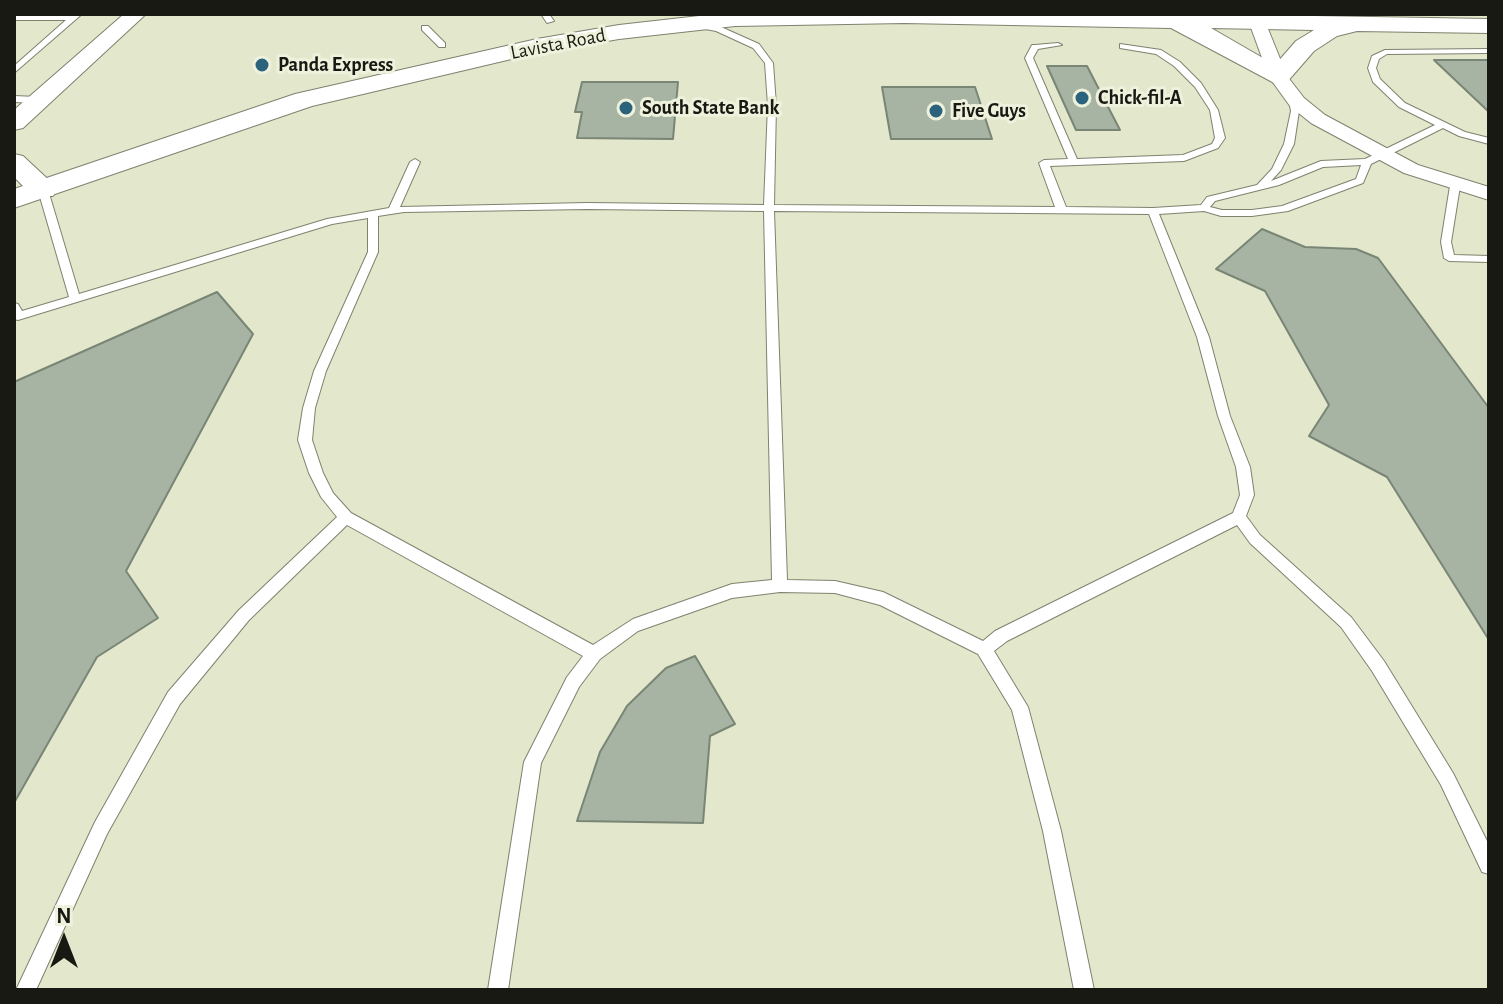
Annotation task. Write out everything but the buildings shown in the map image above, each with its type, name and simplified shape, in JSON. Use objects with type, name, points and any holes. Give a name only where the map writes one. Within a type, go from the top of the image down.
[{"type":"main road","name":"Lavista Road","points":[[304,100],[433,36],[548,17],[589,14]]},
{"type":"main road","name":"Lavista Road","points":[[14,199],[304,100],[537,46],[734,17],[1256,18],[1489,26]]},
{"type":"main road","points":[[1154,20],[1195,29],[1284,85],[1305,46],[1330,30],[1367,24]]},
{"type":"street","points":[[20,105],[95,52],[136,14]]},
{"type":"street","points":[[1256,18],[1284,85],[1318,119],[1375,159],[1489,194]]},
{"type":"street","points":[[14,162],[43,190]]},
{"type":"lane","points":[[18,18],[75,16]]},
{"type":"lane","points":[[14,70],[75,16]]},
{"type":"lane","points":[[694,24],[718,29],[756,46],[769,63],[772,105],[769,209],[780,586]]},
{"type":"lane","points":[[1058,45],[1035,47],[1029,58],[1074,162]]},
{"type":"lane","points":[[1062,211],[1044,163],[1172,159],[1200,154],[1215,146],[1220,138],[1214,110],[1198,85],[1177,64],[1142,47],[1123,46]]},
{"type":"lane","points":[[1489,51],[1385,52],[1375,58],[1372,68],[1376,80],[1402,105],[1442,125],[1489,141]]},
{"type":"lane","points":[[1261,187],[1276,170],[1289,144],[1295,111],[1284,85]]},
{"type":"lane","points":[[1204,208],[1211,199],[1261,187],[1321,164],[1375,159],[1442,125]]},
{"type":"lane","points":[[16,311],[75,298],[331,221],[393,211],[587,206],[1062,211],[1204,208],[1221,213],[1284,209],[1360,181],[1375,159]]},
{"type":"lane","points":[[393,211],[415,162]]},
{"type":"lane","points":[[1455,186],[1446,242],[1449,258],[1489,259]]},
{"type":"lane","points":[[43,190],[75,298]]},
{"type":"lane","points":[[984,649],[1001,636],[1239,517],[1247,495],[1243,467],[1224,416],[1203,337],[1153,211]]},
{"type":"lane","points":[[373,214],[373,252],[320,371],[309,408],[305,440],[328,497],[346,517],[594,654]]},
{"type":"lane","points":[[26,990],[101,828],[174,698],[244,615],[346,517]]},
{"type":"lane","points":[[1239,517],[1255,539],[1346,622],[1378,666],[1447,779],[1489,865]]},
{"type":"lane","points":[[498,990],[533,762],[573,682],[594,654],[633,626],[685,605],[732,591],[780,586],[835,587],[883,599],[984,649],[1020,707],[1052,831],[1084,990]]},
{"type":"shaded area","points":[[14,14],[1489,14],[1489,990],[14,990]]},
{"type":"place","name":"Panda Express","points":[[262,65]]},
{"type":"place","name":"Chick-fil-A","points":[[1082,98]]},
{"type":"place","name":"South State Bank","points":[[626,108]]},
{"type":"place","name":"Five Guys","points":[[936,111]]}]
